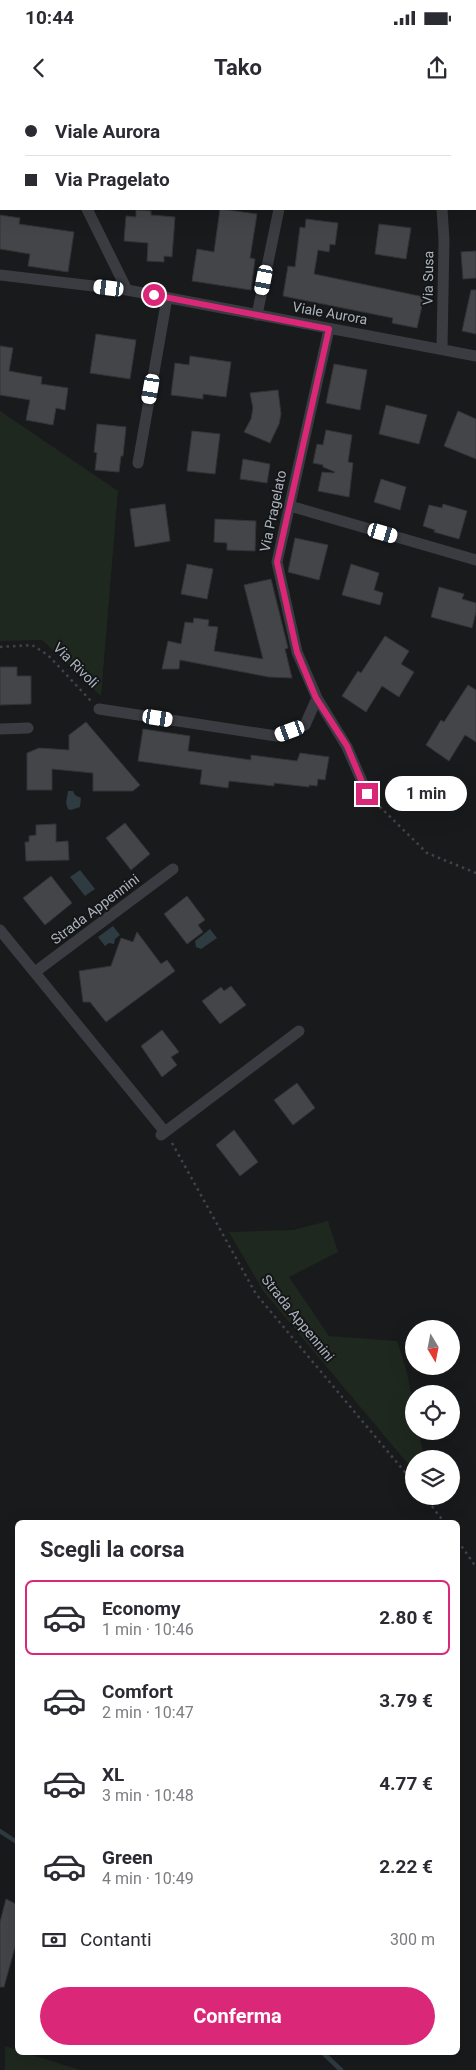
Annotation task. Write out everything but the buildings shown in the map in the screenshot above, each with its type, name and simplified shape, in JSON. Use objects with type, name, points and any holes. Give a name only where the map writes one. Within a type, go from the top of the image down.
[{"type":"street","points":[[87,210],[127,290]]},
{"type":"street","points":[[257,315],[278,210]]},
{"type":"street","name":"Via Susa","points":[[442,210],[444,240],[442,348]]},
{"type":"street","name":"Viale Aurora","points":[[0,275],[127,290],[329,329],[442,348],[476,356]]},
{"type":"street","points":[[138,463],[167,298]]},
{"type":"street","name":"Via Pragelato","points":[[329,329],[277,562],[297,652],[316,698],[347,746],[367,794]]},
{"type":"street","points":[[290,506],[476,560]]},
{"type":"street","points":[[99,709],[276,736],[305,725],[316,698]]},
{"type":"street","points":[[0,729],[28,728]]},
{"type":"street","name":"Strada Appennini","points":[[35,972],[173,869]]},
{"type":"street","points":[[0,930],[163,1133],[299,1031]]},
{"type":"path","name":"Via Rivoli","points":[[0,647],[32,645],[48,655],[99,709]]},
{"type":"path","points":[[367,794],[428,853],[476,873]]},
{"type":"path","name":"Strada Appennini","points":[[163,1133],[256,1294],[405,1471]]},
{"type":"path","points":[[431,1505],[442,1520]]},
{"type":"path","points":[[460,1545],[476,1566]]},
{"type":"shaded area","points":[[0,411],[118,491],[101,696],[42,640],[0,641]]},
{"type":"shaded area","points":[[68,791],[73,791],[75,795],[81,798],[80,807],[68,809],[66,803]]},
{"type":"shaded area","points":[[80,870],[95,889],[85,896],[70,877]]},
{"type":"shaded area","points":[[113,926],[120,935],[115,939],[114,944],[109,943],[105,946],[98,937]]},
{"type":"shaded area","points":[[210,929],[217,938],[201,949],[196,947],[195,941]]},
{"type":"shaded area","points":[[328,1221],[338,1252],[289,1277],[329,1336],[397,1341],[405,1367],[405,1375],[407,1375],[410,1385],[405,1385],[405,1440],[421,1440],[422,1450],[405,1450],[405,1460],[264,1292],[229,1232],[293,1230]]},
{"type":"shaded area","points":[[5,2046],[15,2049],[15,2055],[32,2055],[80,2070],[5,2070]]},
{"type":"waterway","points":[[0,1831],[15,1841]]},
{"type":"waterway","points":[[325,2055],[341,2070]]},
{"type":"route","points":[[154,295],[329,329],[277,562],[297,652],[316,698],[347,746],[367,794]]}]
